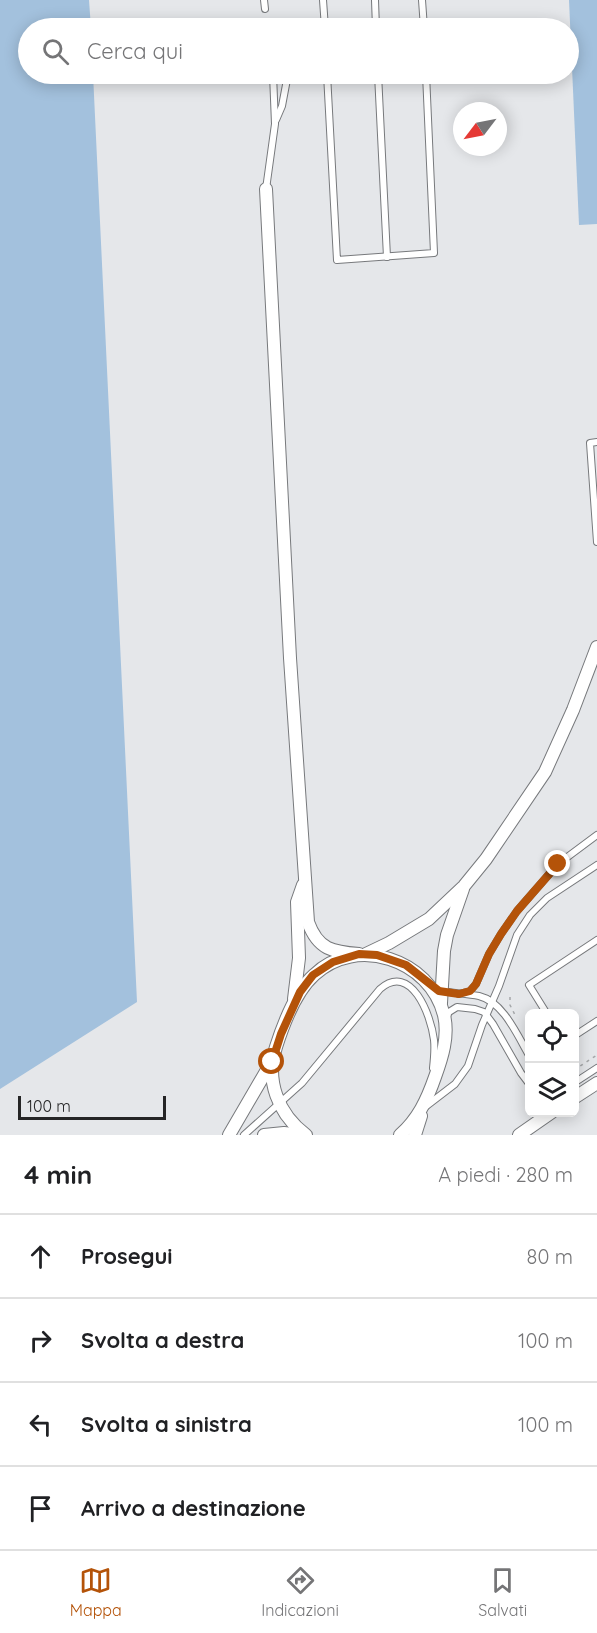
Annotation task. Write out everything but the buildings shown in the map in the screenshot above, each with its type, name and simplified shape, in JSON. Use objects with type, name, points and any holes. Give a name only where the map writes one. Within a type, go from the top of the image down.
[{"type":"street","points":[[266,189],[290,658],[308,922],[315,937],[328,950],[388,958],[406,965],[423,979],[441,1007]]},
{"type":"street","points":[[229,1135],[272,1062],[278,1040],[292,1007],[306,983],[322,968],[333,962],[389,943],[429,919],[464,886],[486,859],[545,772],[573,710],[597,646]]},
{"type":"street","points":[[292,1007],[299,958],[297,902],[305,879]]},
{"type":"street","points":[[415,1135],[442,1054],[445,1027],[441,1007],[444,951],[447,935],[464,886]]},
{"type":"street","points":[[272,1062],[273,1086],[279,1103],[285,1114],[304,1135]]},
{"type":"street","points":[[579,1095],[597,1083]]},
{"type":"street","points":[[400,1135],[411,1125],[425,1103]]},
{"type":"street","points":[[519,1135],[546,1117]]},
{"type":"street","points":[[264,1135],[284,1132],[304,1135]]},
{"type":"lane","points":[[264,0],[265,9]]},
{"type":"lane","points":[[323,0],[324,18]]},
{"type":"lane","points":[[375,0],[376,18]]},
{"type":"lane","points":[[422,0],[423,18]]},
{"type":"lane","points":[[266,189],[274,124],[273,84]]},
{"type":"lane","points":[[274,124],[282,106],[286,84]]},
{"type":"lane","points":[[328,84],[337,260],[434,253],[426,84]]},
{"type":"lane","points":[[378,84],[387,256]]},
{"type":"lane","points":[[597,442],[590,443],[597,542]]},
{"type":"lane","points":[[459,994],[470,991],[476,984],[489,954],[517,911],[558,864],[597,835]]},
{"type":"lane","points":[[425,1103],[447,1091],[462,1076],[468,1066],[517,935],[530,915],[547,898],[597,865]]},
{"type":"lane","points":[[544,1009],[529,985],[597,940]]},
{"type":"lane","points":[[423,979],[441,991],[481,997],[492,1002],[503,1012],[525,1049]]},
{"type":"lane","points":[[244,1135],[302,1083],[380,989],[396,981],[405,983],[416,994],[432,1027],[434,1066],[425,1103]]},
{"type":"lane","points":[[445,1027],[447,1015],[457,1006],[481,1010],[487,1014],[525,1078]]},
{"type":"lane","points":[[579,1033],[597,1021]]},
{"type":"lane","points":[[579,1080],[597,1068]]},
{"type":"path","points":[[579,1067],[597,1055]]},
{"type":"water","points":[[0,0],[89,0],[90,18],[18,18],[18,84],[93,84],[137,1002],[0,1089]]},
{"type":"water","points":[[569,0],[597,0],[597,224],[579,225],[573,84],[579,84],[579,18],[570,18]]},
{"type":"route","points":[[272,1062],[292,1007],[306,983],[322,968],[345,957],[359,954],[377,955],[406,965],[439,991],[459,994],[470,991],[476,984],[501,934],[517,911],[558,864]]}]
